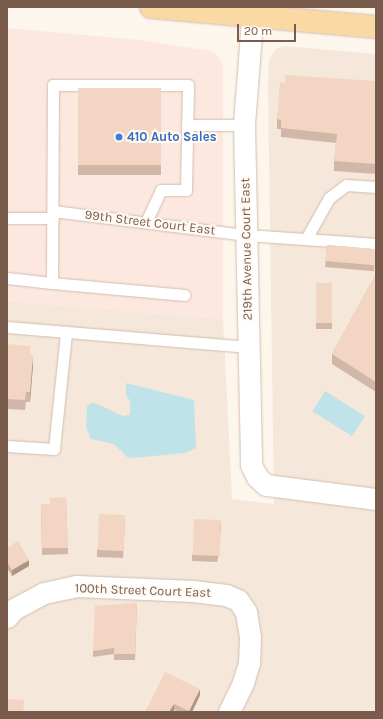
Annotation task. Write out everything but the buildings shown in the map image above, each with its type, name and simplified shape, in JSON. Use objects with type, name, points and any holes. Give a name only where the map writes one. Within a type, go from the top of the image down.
[{"type":"main road","points":[[152,7],[252,11],[376,27]]},
{"type":"street","name":"219th Avenue Court East","points":[[252,11],[244,125],[251,466],[257,477],[266,485],[376,499]]},
{"type":"street","name":"100th Street Court East","points":[[10,613],[44,593],[76,586],[171,590],[226,595],[238,600],[246,612],[250,637],[248,663],[242,683],[229,712]]},
{"type":"lane","points":[[52,283],[52,85],[188,85],[186,190],[161,190],[146,222]]},
{"type":"lane","points":[[187,124],[244,125]]},
{"type":"lane","points":[[306,239],[329,198],[346,185],[376,187]]},
{"type":"lane","name":"99th Street Court East","points":[[7,218],[53,214],[146,222],[247,236],[376,244]]},
{"type":"lane","points":[[7,278],[184,295]]},
{"type":"lane","points":[[7,327],[248,347]]},
{"type":"lane","points":[[7,446],[54,449],[66,332]]},
{"type":"shaded area","points":[[7,28],[140,40],[211,51],[218,56],[223,64],[223,319],[7,301]]},
{"type":"shaded area","points":[[284,46],[376,54],[376,712],[7,712],[7,301],[223,319],[232,499],[274,504],[268,86],[269,59],[276,49]]},
{"type":"water","points":[[126,383],[194,400],[196,448],[185,453],[133,458],[127,457],[114,444],[91,439],[86,427],[87,406],[91,403],[97,404],[123,416],[130,415],[130,401],[126,395]]},
{"type":"water","points":[[325,391],[365,416],[352,436],[312,411]]},
{"type":"place","name":"410 Auto Sales","points":[[119,137]]}]
